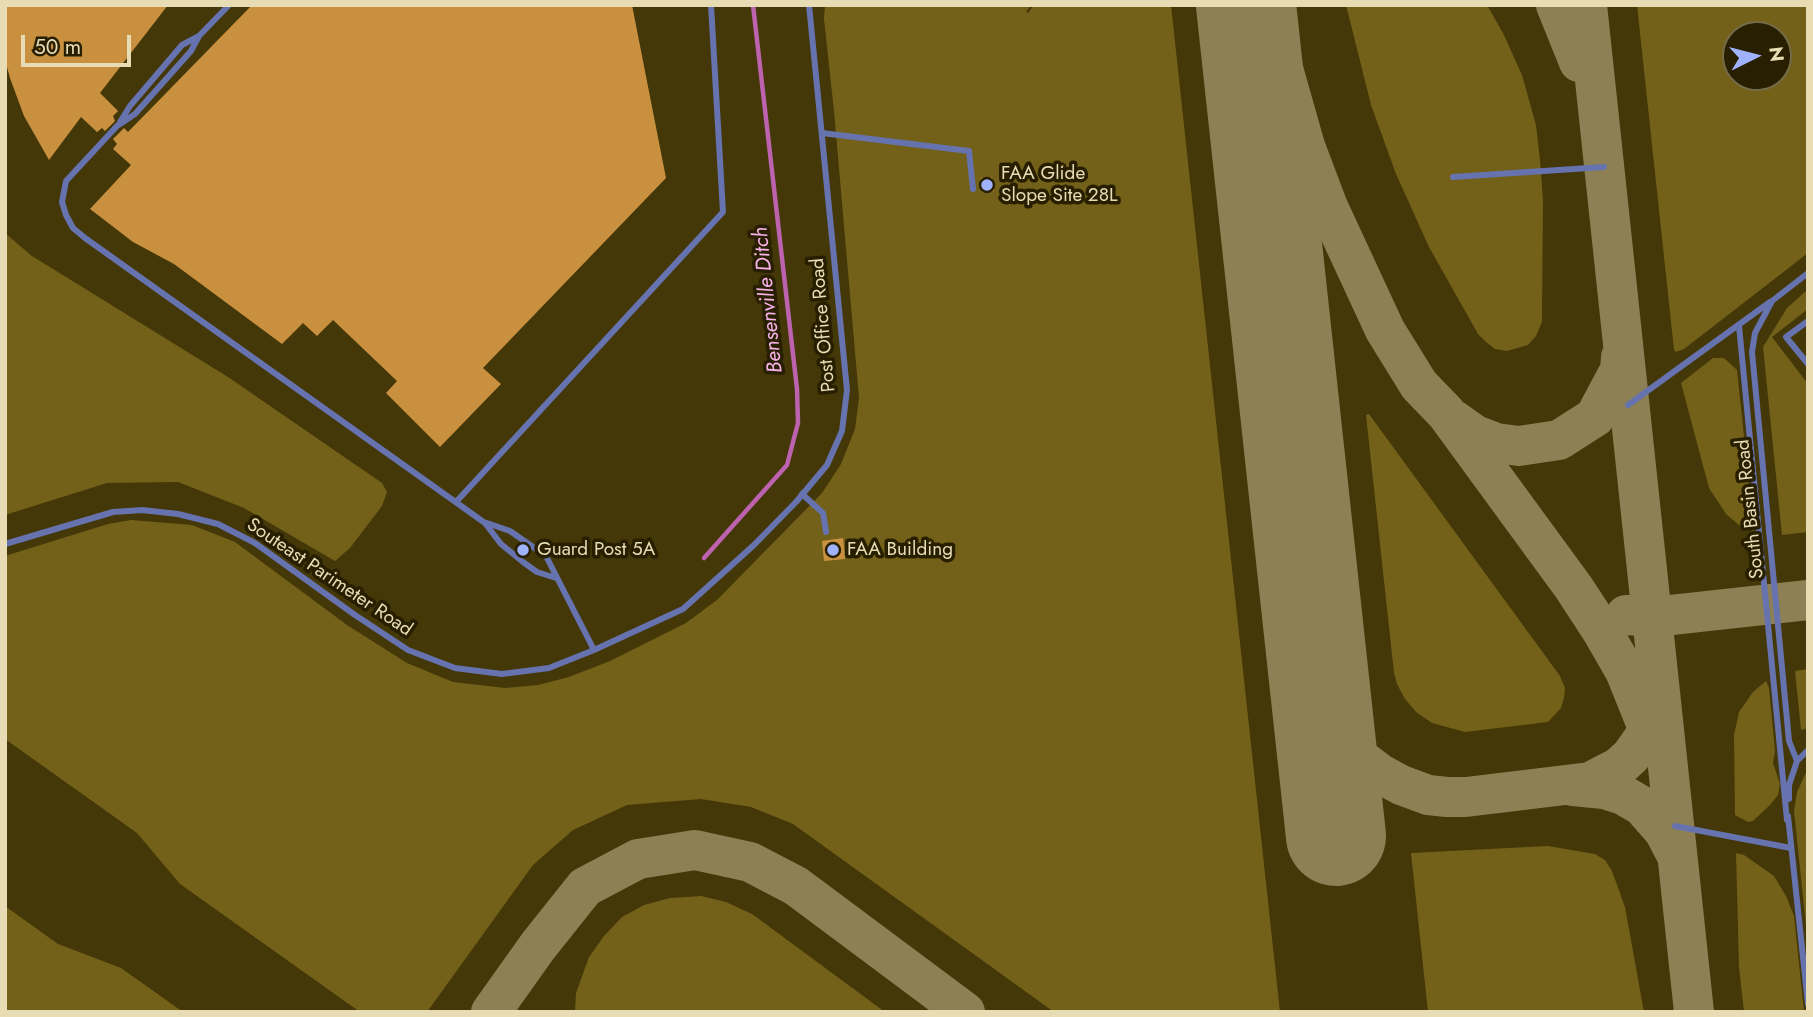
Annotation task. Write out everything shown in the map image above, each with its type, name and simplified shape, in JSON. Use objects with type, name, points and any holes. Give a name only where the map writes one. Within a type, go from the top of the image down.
[{"type":"lane","points":[[229,5],[199,36],[184,59],[135,114],[117,127],[66,181],[62,202],[73,228],[485,523],[501,544],[523,562],[537,572],[556,578]]},
{"type":"lane","points":[[456,502],[723,212],[711,5]]},
{"type":"lane","name":"Post Office Road","points":[[594,650],[683,609],[754,545],[802,494],[827,465],[842,431],[847,390],[809,5]]},
{"type":"lane","points":[[822,133],[969,151],[973,189]]},
{"type":"lane","points":[[1453,177],[1604,167]]},
{"type":"lane","name":"South Basin Road","points":[[1808,273],[1772,301],[1755,333],[1752,352],[1790,741],[1797,761],[1789,785],[1787,820],[1808,1004]]},
{"type":"lane","points":[[1628,405],[1772,301]]},
{"type":"lane","points":[[1808,321],[1786,337],[1808,364]]},
{"type":"lane","points":[[1739,326],[1787,820]]},
{"type":"lane","points":[[802,494],[823,513],[826,532]]},
{"type":"lane","name":"Souteast Parimeter Road","points":[[5,544],[113,512],[142,510],[178,514],[218,524],[255,543],[408,650],[455,668],[502,674],[549,668],[594,650]]},
{"type":"lane","points":[[485,523],[523,538],[546,556],[594,650]]},
{"type":"lane","points":[[1797,761],[1808,750]]},
{"type":"lane","points":[[1675,825],[1791,848]]},
{"type":"shaded area","points":[[825,5],[1031,5],[1026,12],[1028,13],[1034,5],[1171,5],[1280,1012],[1054,1012],[793,824],[751,807],[701,799],[627,805],[573,830],[533,865],[427,1012],[360,1012],[180,884],[137,833],[5,739],[5,556],[108,524],[131,520],[192,525],[235,542],[347,625],[407,663],[453,682],[505,688],[538,685],[569,677],[610,661],[686,623],[717,600],[822,493],[841,464],[855,429],[859,398],[824,19]]},
{"type":"shaded area","points":[[1346,5],[1487,5],[1503,33],[1522,75],[1536,125],[1540,160],[1543,200],[1542,322],[1536,336],[1528,345],[1507,351],[1495,349],[1486,342],[1478,334],[1429,247],[1396,174],[1371,105]]},
{"type":"shaded area","points":[[1637,5],[1808,5],[1808,253],[1684,349],[1676,352]]},
{"type":"shaded area","points":[[5,233],[32,256],[228,377],[382,483],[387,492],[382,506],[350,548],[335,561],[244,508],[178,482],[107,483],[5,515]]},
{"type":"shaded area","points":[[1808,289],[1808,309],[1772,337],[1808,384],[1808,532],[1782,535],[1763,347],[1787,308]]},
{"type":"shaded area","points":[[1713,358],[1724,358],[1737,370],[1754,531],[1739,525],[1726,514],[1709,488],[1681,383]]},
{"type":"shaded area","points":[[1369,414],[1560,676],[1565,688],[1564,698],[1561,708],[1548,722],[1465,732],[1432,723],[1416,712],[1405,699],[1394,673],[1366,415]]},
{"type":"shaded area","points":[[1808,669],[1808,728],[1801,730],[1795,671]]},
{"type":"shaded area","points":[[1766,681],[1775,751],[1773,763],[1780,784],[1778,795],[1770,805],[1753,821],[1748,822],[1735,815],[1734,735],[1739,712],[1753,692]]},
{"type":"shaded area","points":[[1808,768],[1808,945],[1794,811],[1797,792]]},
{"type":"shaded area","points":[[1548,846],[1595,854],[1605,860],[1612,871],[1625,907],[1644,1012],[1428,1012],[1411,853]]},
{"type":"shaded area","points":[[1736,853],[1744,855],[1774,876],[1786,896],[1794,916],[1804,1012],[1744,1012],[1739,967]]},
{"type":"shaded area","points":[[701,896],[726,902],[752,914],[885,1012],[575,1012],[576,993],[589,957],[622,917],[644,905],[670,898]]},
{"type":"shaded area","points":[[5,906],[58,944],[121,968],[183,1012],[5,1012]]},
{"type":"building","points":[[5,5],[168,5],[100,93],[118,111],[113,116],[115,121],[105,131],[102,128],[97,132],[81,117],[49,160],[24,116],[10,78],[5,60]]},
{"type":"building","points":[[252,5],[632,5],[666,178],[483,368],[501,384],[440,447],[386,393],[397,381],[333,320],[317,336],[303,323],[282,344],[174,264],[133,242],[90,209],[131,165],[113,149],[117,144],[113,139],[124,128],[128,132]]},
{"type":"building","name":"FAA Glide Slope Site 28L","points":[[992,177],[994,191],[982,192],[981,178]]},
{"type":"building","name":"FAA Building","points":[[843,538],[845,559],[824,561],[822,541]]},
{"type":"waterway","name":"Bensenville Ditch","points":[[704,558],[787,465],[798,423],[797,389],[753,5]]},
{"type":"taxiway","points":[[1265,5],[1305,146],[1328,207],[1385,330],[1419,385],[1446,413],[1574,588],[1625,671],[1652,738]]},
{"type":"taxiway","points":[[1556,5],[1579,62]]},
{"type":"taxiway","points":[[1587,5],[1694,1012]]},
{"type":"taxiway","points":[[1454,420],[1475,435],[1496,443],[1519,446],[1559,440],[1595,417],[1620,370],[1621,357]]},
{"type":"taxiway","points":[[1626,615],[1653,617],[1808,600]]},
{"type":"taxiway","points":[[1321,704],[1346,748],[1379,773],[1428,795],[1447,797],[1590,782],[1619,767],[1631,756],[1650,729],[1657,709]]},
{"type":"taxiway","points":[[1573,786],[1604,789],[1623,795],[1642,806],[1664,831],[1676,854]]},
{"type":"taxiway","points":[[491,1012],[538,946],[585,887],[638,859],[695,850],[750,862],[796,886],[965,1012]]},
{"type":"runway","points":[[1246,5],[1336,836]]},
{"type":"place","name":"FAA Glide Slope Site 28L","points":[[987,185]]},
{"type":"place","name":"Guard Post 5A","points":[[523,550]]},
{"type":"place","name":"FAA Building","points":[[833,550]]}]
